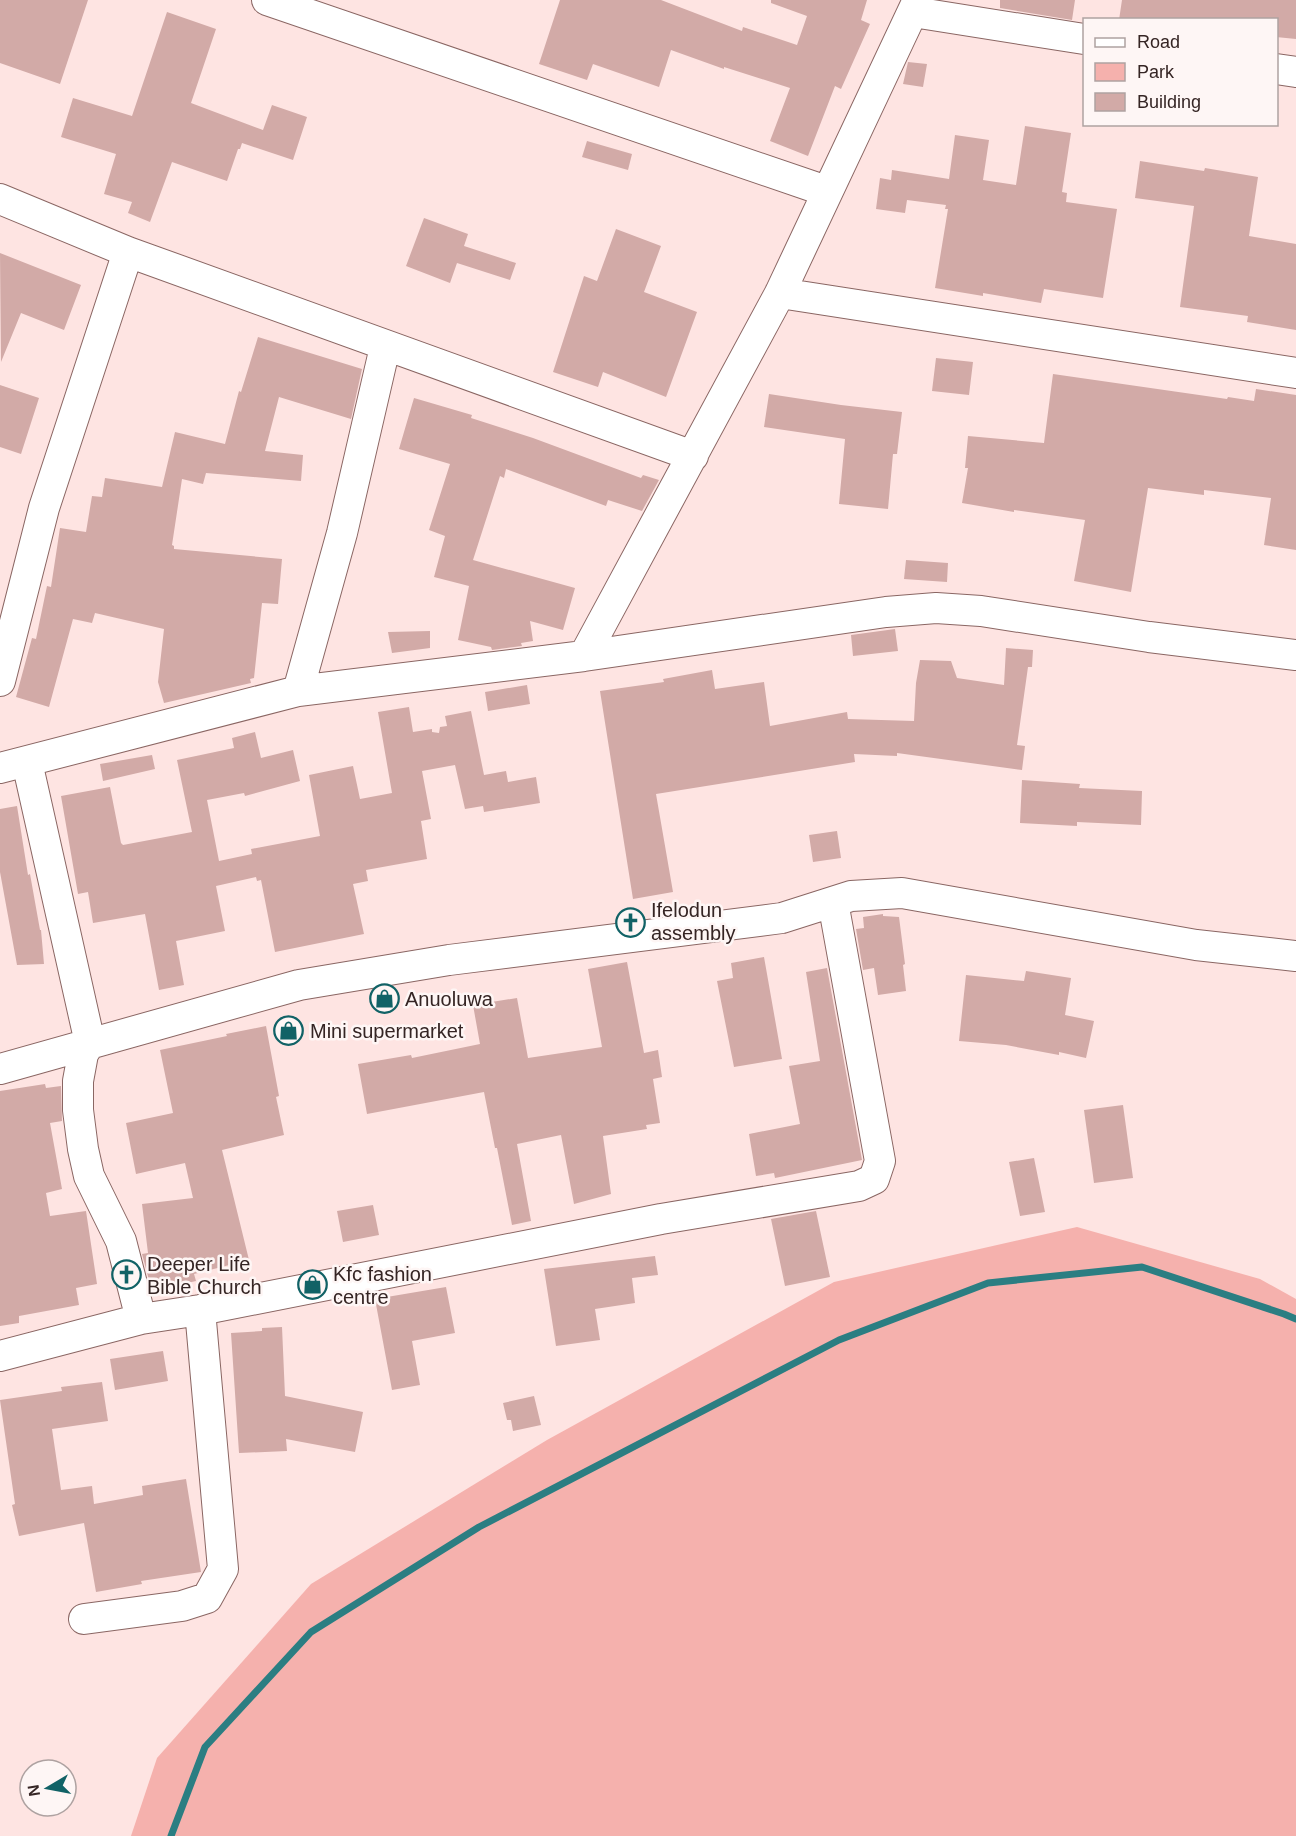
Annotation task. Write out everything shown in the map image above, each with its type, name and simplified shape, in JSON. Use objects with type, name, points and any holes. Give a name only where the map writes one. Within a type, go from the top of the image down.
[{"type":"street","points":[[267,0],[826,191]]},
{"type":"street","points":[[584,656],[780,293],[826,191],[916,6],[1083,39]]},
{"type":"street","points":[[1278,69],[1296,72]]},
{"type":"street","points":[[0,199],[128,252],[385,347],[693,456]]},
{"type":"street","points":[[0,681],[44,508],[128,252]]},
{"type":"street","points":[[780,293],[1296,373]]},
{"type":"street","points":[[298,691],[342,533],[385,347]]},
{"type":"street","points":[[141,1319],[121,1241],[89,1176],[78,1110],[78,1081],[83,1054],[90,1043],[13,765],[298,691],[584,656],[885,612],[936,608],[981,610],[1149,637],[1296,655]]},
{"type":"street","points":[[0,1069],[299,985],[449,960],[782,918],[851,896],[902,893],[1196,945],[1296,956]]},
{"type":"street","points":[[0,1356],[141,1319],[200,1310],[661,1219],[859,1186],[874,1179],[880,1161],[833,902]]},
{"type":"street","points":[[84,1619],[182,1606],[207,1598],[223,1569],[200,1310]]},
{"type":"green space","points":[[1077,1227],[1260,1279],[1296,1299],[1296,1836],[131,1836],[157,1758],[311,1584],[547,1440],[834,1282]]},
{"type":"building","points":[[0,0],[88,0],[60,84],[0,63]]},
{"type":"building","points":[[560,0],[661,0],[742,31],[743,27],[797,45],[807,16],[771,3],[771,0],[867,0],[861,20],[870,24],[841,89],[835,86],[808,156],[770,141],[790,88],[724,67],[724,69],[671,50],[659,87],[593,64],[587,80],[539,64]]},
{"type":"building","points":[[1000,0],[1075,0],[1072,20],[1000,8]]},
{"type":"building","points":[[1122,0],[1296,0],[1296,39],[1278,37],[1278,18],[1119,18]]},
{"type":"building","points":[[167,12],[216,29],[191,103],[263,130],[272,105],[307,117],[293,160],[242,143],[227,181],[172,162],[150,222],[128,213],[132,202],[104,194],[116,154],[61,137],[73,98],[132,116]]},
{"type":"building","points":[[908,62],[927,64],[923,87],[903,84]]},
{"type":"building","points":[[1025,126],[1071,133],[1062,192],[1067,193],[1066,202],[1117,209],[1103,298],[1044,289],[1041,303],[935,288],[948,209],[945,209],[946,205],[907,200],[905,213],[876,209],[880,178],[891,180],[892,170],[949,179],[955,135],[989,140],[983,180],[1016,185]]},
{"type":"building","points":[[587,141],[632,154],[628,170],[582,157]]},
{"type":"building","points":[[1140,161],[1258,177],[1249,236],[1296,244],[1296,330],[1247,322],[1248,316],[1180,307],[1194,206],[1135,198]]},
{"type":"building","points":[[424,218],[468,234],[464,246],[516,263],[510,280],[457,263],[450,283],[406,266]]},
{"type":"building","points":[[616,229],[661,246],[644,292],[697,312],[666,397],[603,372],[598,387],[553,372],[584,276],[597,281]]},
{"type":"building","points":[[0,253],[81,285],[64,330],[21,313],[1,362]]},
{"type":"building","points":[[258,337],[362,369],[351,419],[279,397],[265,451],[303,455],[301,481],[206,473],[203,484],[182,479],[172,545],[174,549],[282,559],[278,604],[262,603],[254,678],[250,679],[251,683],[164,703],[158,682],[164,629],[95,613],[92,623],[73,619],[49,707],[16,697],[32,638],[36,639],[47,586],[51,587],[60,528],[86,532],[92,496],[102,497],[105,478],[162,487],[175,432],[225,444],[239,391],[241,392]]},
{"type":"building","points":[[936,358],[973,362],[969,395],[932,391]]},
{"type":"building","points":[[1053,374],[1227,399],[1228,397],[1254,401],[1256,389],[1296,395],[1296,550],[1264,545],[1271,498],[1204,490],[1204,495],[1148,488],[1131,592],[1074,581],[1085,520],[962,503],[968,468],[965,468],[968,436],[1044,443]]},
{"type":"building","points":[[0,385],[39,398],[21,454],[0,447]]},
{"type":"building","points":[[769,394],[902,412],[897,454],[893,454],[888,509],[839,504],[845,439],[764,427]]},
{"type":"building","points":[[414,398],[472,415],[471,418],[641,478],[643,475],[659,480],[642,511],[608,500],[606,506],[506,469],[504,478],[500,476],[473,560],[575,588],[563,630],[530,621],[533,641],[521,643],[522,646],[492,650],[491,647],[458,640],[469,586],[434,577],[445,536],[429,530],[450,464],[399,449]]},
{"type":"building","points":[[906,560],[948,563],[947,582],[904,579]]},
{"type":"building","points":[[895,629],[898,651],[853,656],[851,635]]},
{"type":"building","points":[[430,631],[430,648],[392,653],[388,632]]},
{"type":"building","points":[[1006,648],[1033,650],[1032,667],[1028,667],[1017,745],[1025,746],[1022,770],[897,753],[897,756],[854,754],[855,762],[656,794],[673,892],[633,899],[600,691],[664,682],[663,679],[712,670],[715,689],[764,682],[770,726],[847,712],[848,719],[914,721],[920,660],[951,661],[957,678],[1004,685]]},
{"type":"building","points":[[527,685],[530,704],[488,711],[485,692]]},
{"type":"building","points":[[409,707],[413,732],[432,729],[432,732],[439,733],[440,727],[447,726],[445,716],[471,711],[484,775],[506,771],[508,782],[536,777],[540,803],[484,812],[483,806],[465,809],[455,765],[422,771],[431,819],[421,821],[427,859],[366,870],[368,881],[353,884],[364,934],[275,952],[261,880],[257,881],[256,877],[216,886],[225,931],[176,941],[184,985],[159,990],[145,914],[93,923],[88,892],[78,894],[61,796],[110,787],[123,845],[192,832],[177,760],[234,748],[232,738],[255,732],[261,758],[293,750],[300,781],[245,796],[244,793],[207,800],[219,861],[252,854],[251,849],[320,836],[309,775],[353,766],[360,799],[392,793],[378,712]]},
{"type":"building","points":[[152,755],[155,769],[103,781],[100,764]]},
{"type":"building","points":[[1022,780],[1080,784],[1079,788],[1142,791],[1141,825],[1077,822],[1077,826],[1020,823]]},
{"type":"building","points":[[17,806],[28,875],[30,874],[41,930],[44,964],[17,965],[0,872],[0,809]]},
{"type":"building","points":[[837,831],[841,858],[813,862],[809,835]]},
{"type":"building","points":[[883,914],[883,916],[899,917],[906,991],[878,995],[874,968],[863,970],[856,929],[864,928],[863,917]]},
{"type":"building","points":[[764,957],[782,1059],[734,1067],[717,981],[733,978],[731,963]]},
{"type":"building","points":[[627,962],[644,1053],[658,1050],[662,1077],[653,1079],[660,1123],[646,1125],[647,1129],[603,1136],[611,1194],[574,1204],[561,1135],[517,1144],[531,1221],[512,1225],[484,1092],[367,1114],[358,1064],[411,1055],[412,1058],[480,1044],[473,1005],[517,998],[528,1058],[602,1047],[588,969]]},
{"type":"building","points":[[827,968],[862,1160],[775,1178],[774,1173],[756,1176],[749,1134],[800,1124],[789,1066],[820,1061],[806,972]]},
{"type":"building","points":[[1026,971],[1071,978],[1065,1015],[1094,1021],[1086,1058],[1059,1052],[1059,1055],[1006,1045],[959,1041],[966,975],[1024,981]]},
{"type":"building","points":[[266,1026],[284,1135],[222,1150],[249,1260],[194,1274],[196,1281],[152,1291],[142,1254],[148,1253],[142,1204],[193,1198],[185,1163],[136,1174],[126,1123],[173,1113],[160,1050]]},
{"type":"building","points":[[45,1084],[46,1088],[61,1086],[62,1121],[50,1123],[62,1189],[46,1193],[50,1216],[86,1211],[97,1284],[76,1288],[79,1305],[19,1316],[19,1323],[0,1326],[0,1091]]},
{"type":"building","points":[[1123,1105],[1133,1178],[1094,1183],[1084,1110]]},
{"type":"building","points":[[1034,1158],[1045,1212],[1020,1216],[1009,1162]]},
{"type":"building","points":[[373,1205],[379,1235],[343,1242],[337,1211]]},
{"type":"building","points":[[816,1211],[830,1277],[785,1286],[771,1219]]},
{"type":"building","points":[[655,1256],[658,1275],[632,1278],[635,1303],[595,1309],[600,1340],[556,1346],[544,1269]]},
{"type":"building","points":[[446,1287],[455,1333],[412,1341],[420,1385],[392,1390],[375,1299]]},
{"type":"building","points":[[282,1327],[285,1396],[363,1412],[355,1452],[286,1439],[287,1451],[239,1453],[231,1333]]},
{"type":"building","points":[[163,1351],[168,1381],[115,1390],[110,1359]]},
{"type":"building","points":[[102,1382],[108,1421],[52,1429],[61,1490],[92,1486],[94,1504],[143,1495],[142,1486],[186,1479],[201,1572],[141,1581],[142,1584],[96,1592],[84,1523],[19,1536],[12,1505],[15,1504],[0,1400],[62,1391],[61,1387]]},
{"type":"building","points":[[534,1396],[541,1425],[513,1431],[511,1420],[507,1420],[503,1403]]},
{"type":"waterway","points":[[171,1836],[205,1747],[311,1632],[479,1527],[839,1340],[988,1283],[1142,1267],[1296,1319]]},
{"type":"place","name":"Ifelodun assembly","points":[[630,922]]},
{"type":"place","name":"Anuoluwa","points":[[384,999]]},
{"type":"place","name":"Mini supermarket","points":[[289,1031]]},
{"type":"place","name":"Deeper Life Bible Church","points":[[126,1275]]},
{"type":"place","name":"Kfc fashion centre","points":[[312,1285]]}]
